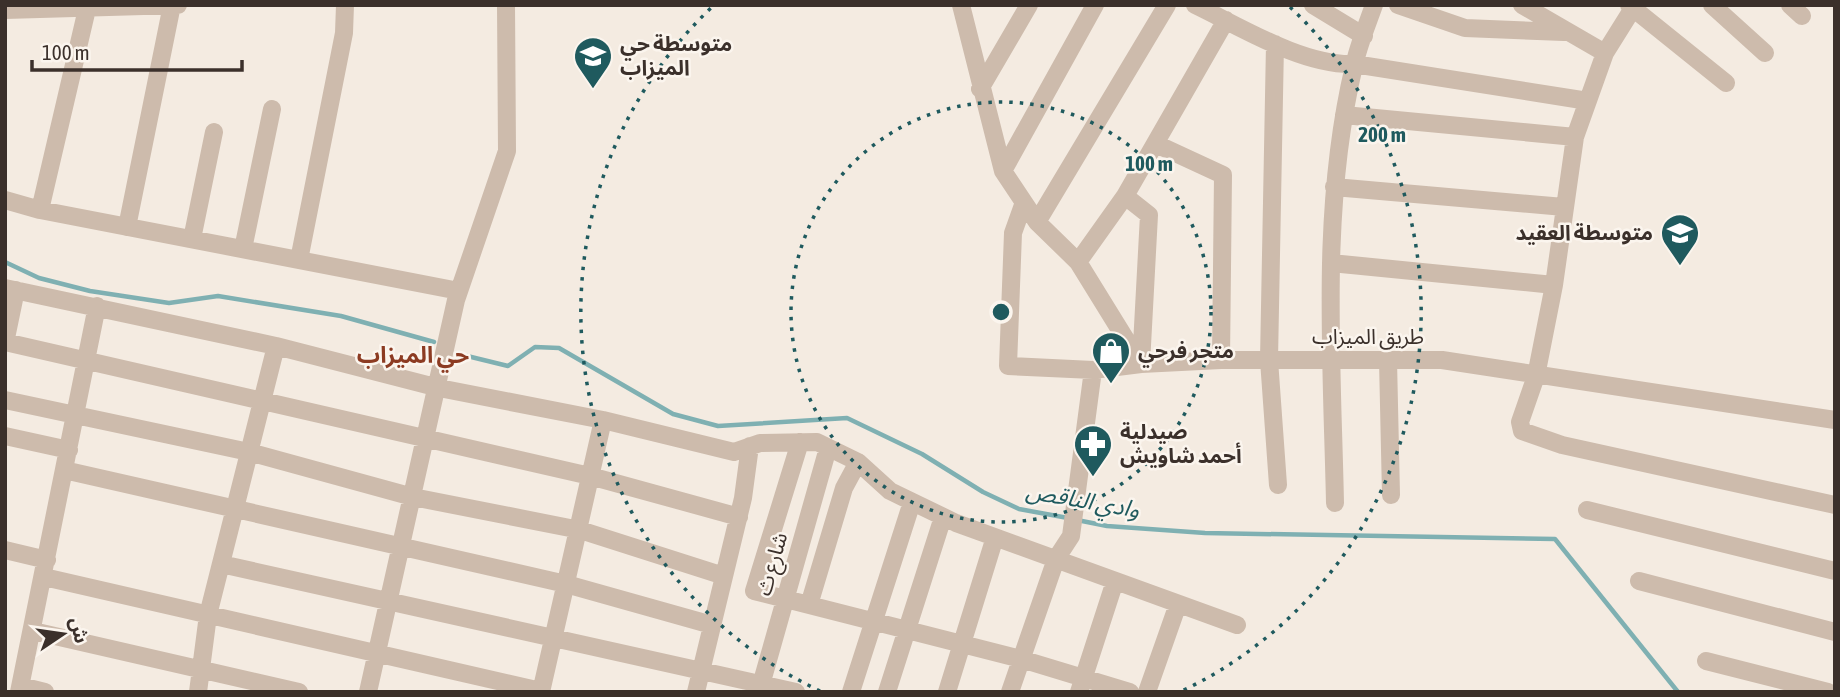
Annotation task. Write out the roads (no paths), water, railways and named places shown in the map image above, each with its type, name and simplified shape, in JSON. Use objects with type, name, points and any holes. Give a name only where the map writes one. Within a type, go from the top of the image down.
[{"type":"street","points":[[5,10],[178,5]]},
{"type":"street","points":[[299,260],[344,33],[345,5]]},
{"type":"street","points":[[368,692],[459,291],[507,151],[506,5]]},
{"type":"street","points":[[980,89],[1029,5]]},
{"type":"street","points":[[1003,171],[1095,5]]},
{"type":"street","points":[[1037,222],[1167,5]]},
{"type":"street","points":[[1195,5],[1275,44],[1337,65],[1354,64],[1588,101]]},
{"type":"street","points":[[1313,5],[1364,36]]},
{"type":"street","points":[[1335,503],[1331,263],[1334,187],[1354,64],[1374,5]]},
{"type":"street","points":[[1398,5],[1465,29],[1564,32]]},
{"type":"street","points":[[1522,5],[1564,32],[1605,53]]},
{"type":"street","points":[[1712,5],[1765,53]]},
{"type":"street","points":[[127,227],[172,6]]},
{"type":"street","points":[[962,6],[980,89],[1003,171],[1023,205],[1037,222],[1078,262],[1141,364]]},
{"type":"street","points":[[1726,83],[1632,6],[1605,53],[1575,137],[1554,285],[1536,376],[1520,422],[1522,431],[1562,444],[1835,505]]},
{"type":"street","points":[[40,210],[87,9]]},
{"type":"street","points":[[1078,262],[1125,196],[1226,20]]},
{"type":"street","points":[[1275,44],[1269,360],[1279,485]]},
{"type":"street","points":[[243,249],[272,109]]},
{"type":"street","points":[[1344,115],[1575,137]]},
{"type":"street","points":[[192,239],[214,132]]},
{"type":"street","points":[[1156,144],[1223,175],[1221,360]]},
{"type":"street","points":[[1334,187],[1564,207]]},
{"type":"street","points":[[1125,196],[1149,215],[1141,364]]},
{"type":"street","points":[[5,200],[40,210],[459,291]]},
{"type":"street","name":"طريق الميزاب","points":[[1023,205],[1013,233],[1008,366],[1093,370],[1141,364],[1221,360],[1441,360],[1835,419]]},
{"type":"street","points":[[1331,263],[1554,285]]},
{"type":"street","points":[[739,517],[590,476],[5,342],[11,289],[276,346],[439,388],[603,420],[734,452],[760,443],[817,443],[858,462],[890,491],[943,517],[1237,625]]},
{"type":"street","points":[[45,692],[20,689],[97,306]]},
{"type":"street","points":[[198,692],[208,615],[276,346]]},
{"type":"street","points":[[1388,360],[1391,495]]},
{"type":"street","points":[[1010,692],[1056,559],[1071,536],[1093,370]]},
{"type":"street","points":[[5,400],[249,452],[413,497],[580,530],[724,576]]},
{"type":"street","points":[[5,550],[45,568],[208,615],[541,691],[580,530],[603,420]]},
{"type":"street","points":[[5,436],[69,450]]},
{"type":"street","points":[[800,443],[754,591],[1021,659],[1081,685],[1130,692]]},
{"type":"street","points":[[696,692],[739,517],[750,446]]},
{"type":"street","name":"شارع ث","points":[[760,687],[828,448]]},
{"type":"street","points":[[809,605],[844,488],[858,462]]},
{"type":"street","points":[[64,470],[566,584],[712,625]]},
{"type":"street","points":[[851,692],[912,502]]},
{"type":"street","points":[[1587,510],[1835,571]]},
{"type":"street","points":[[887,692],[943,517]]},
{"type":"street","points":[[947,692],[995,537]]},
{"type":"street","points":[[222,564],[701,671],[760,687],[796,692]]},
{"type":"street","points":[[1081,685],[1115,581]]},
{"type":"street","points":[[1640,581],[1835,632]]},
{"type":"street","points":[[1147,692],[1178,604]]},
{"type":"street","points":[[33,631],[299,692]]},
{"type":"street","points":[[1706,661],[1828,692]]},
{"type":"waterway","points":[[5,262],[39,278],[90,291],[169,303],[218,296],[341,316],[434,342]]},
{"type":"waterway","name":"وادي الناقص","points":[[459,354],[508,366],[535,347],[559,348],[673,414],[718,426],[847,418],[922,454],[983,492],[1019,509],[1068,518]]},
{"type":"waterway","name":"وادي الناقص","points":[[1077,520],[1107,526],[1205,533],[1555,539],[1678,692]]},
{"type":"place","name":"متوسطة حي الميزاب","points":[[593,90]]},
{"type":"place","name":"متوسطة العقيد","points":[[1680,267]]},
{"type":"place","name":"متجر فرحي","points":[[1111,385]]},
{"type":"place","name":"صيدلية أحمد شاويش","points":[[1093,478]]},
{"type":"district","name":"حي الميزاب","points":[[413,355]]}]
